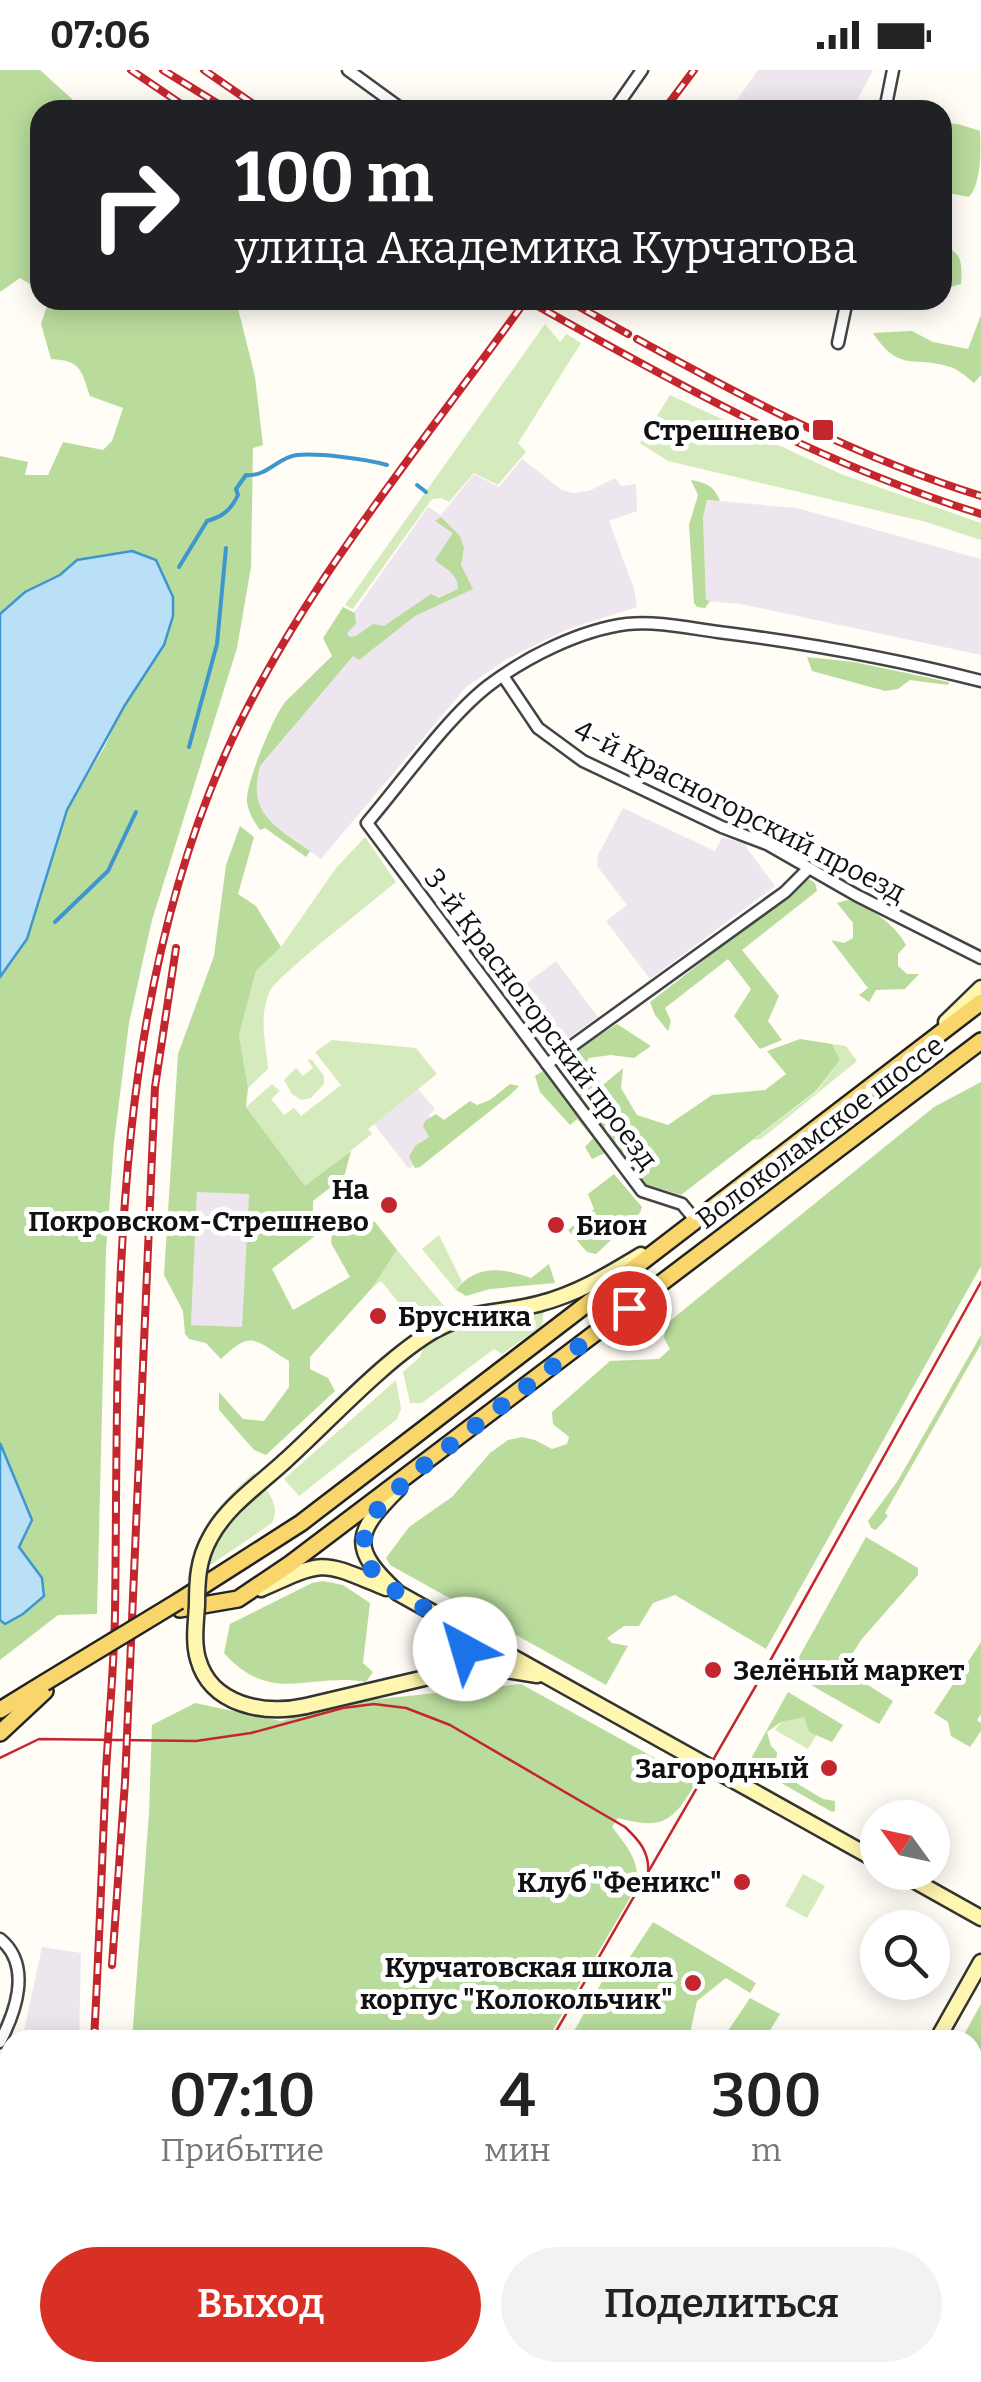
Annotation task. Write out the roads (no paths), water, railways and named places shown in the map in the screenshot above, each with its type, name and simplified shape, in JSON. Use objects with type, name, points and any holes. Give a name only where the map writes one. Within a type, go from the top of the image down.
[{"type":"main road","name":"Волоколамское шоссе","points":[[916,1051],[981,988]]},
{"type":"main road","name":"Волоколамское шоссе","points":[[0,1710],[180,1605],[301,1523],[981,1002]]},
{"type":"main road","name":"Волоколамское шоссе","points":[[180,1605],[238,1599],[414,1473],[981,1041]]},
{"type":"main road","points":[[548,1677],[492,1668],[450,1670],[306,1706],[277,1710],[243,1705],[216,1688],[206,1676],[196,1648],[197,1582],[203,1552],[219,1524],[239,1503],[405,1351],[436,1330],[467,1317],[566,1297],[692,1223]]},
{"type":"main road","points":[[398,1593],[368,1564],[364,1534],[380,1506],[414,1473]]},
{"type":"main road","points":[[238,1599],[307,1568],[345,1570],[398,1593],[860,1850]]},
{"type":"main road","points":[[450,1670],[465,1649],[463,1630]]},
{"type":"main road","name":"Волоколамское шоссе","points":[[0,1733],[44,1687]]},
{"type":"main road","points":[[931,1890],[981,1918]]},
{"type":"main road","points":[[943,2030],[981,1962]]},
{"type":"street","points":[[348,70],[389,100]]},
{"type":"street","points":[[621,100],[642,70]]},
{"type":"street","points":[[887,100],[893,70]]},
{"type":"street","points":[[838,343],[845,310]]},
{"type":"street","points":[[503,676],[566,643],[605,629],[646,623],[807,645],[981,681]]},
{"type":"street","name":"3-й Красногорский проезд","points":[[503,676],[466,706],[367,823],[642,1191],[682,1204],[692,1223]]},
{"type":"street","name":"4-й Красногорский проезд","points":[[503,676],[538,728],[572,754],[722,827],[766,844],[981,958]]},
{"type":"street","points":[[548,1064],[785,892],[808,868]]},
{"type":"street","points":[[0,1939],[14,1955],[19,1988],[4,2030]]},
{"type":"water","points":[[132,551],[156,560],[173,597],[173,616],[164,645],[125,705],[67,810],[27,939],[0,977],[0,614],[25,592],[60,575],[77,560]]},
{"type":"water","points":[[0,1443],[32,1520],[19,1547],[42,1578],[44,1596],[5,1624],[0,1620]]},
{"type":"waterway","points":[[179,567],[207,521],[222,515],[232,505],[238,495],[236,489],[246,475],[260,473],[297,455],[387,465]]},
{"type":"waterway","points":[[417,485],[426,492]]},
{"type":"waterway","points":[[189,747],[217,644],[226,548]]},
{"type":"waterway","points":[[55,922],[108,871],[136,812]]},
{"type":"tram line","points":[[557,2030],[765,1670],[981,1282]]},
{"type":"tram line","points":[[0,1758],[39,1739],[196,1741],[251,1733],[343,1708],[374,1704],[406,1708],[450,1725],[625,1827],[643,1848],[648,1874]]},
{"type":"railway","points":[[131,70],[175,100]]},
{"type":"railway","points":[[163,70],[212,100]]},
{"type":"railway","points":[[204,70],[248,100]]},
{"type":"railway","points":[[672,100],[694,70]]},
{"type":"railway","points":[[94,2030],[114,1634],[117,1398],[126,1183],[138,1076],[156,970],[184,866],[221,764],[250,702],[321,583],[519,310]]},
{"type":"railway","points":[[545,310],[692,391],[805,446],[981,514]]},
{"type":"railway","points":[[585,310],[628,334]]},
{"type":"railway","points":[[637,339],[805,426],[891,464],[981,496]]},
{"type":"railway","points":[[112,1965],[125,1782],[155,1087],[176,948]]},
{"type":"place","name":"Стрешнево","points":[[823,430]]},
{"type":"place","name":"На Покровском-Стрешнево","points":[[389,1205]]},
{"type":"place","name":"Бион","points":[[556,1225]]},
{"type":"place","name":"Брусника","points":[[378,1316]]},
{"type":"place","name":"Зелёный маркет","points":[[713,1670]]},
{"type":"place","name":"Загородный","points":[[829,1768]]},
{"type":"place","name":"Клуб \"Феникс\"","points":[[742,1882]]},
{"type":"place","name":"Курчатовская школа корпус \"Колокольчик\"","points":[[693,1983]]}]
